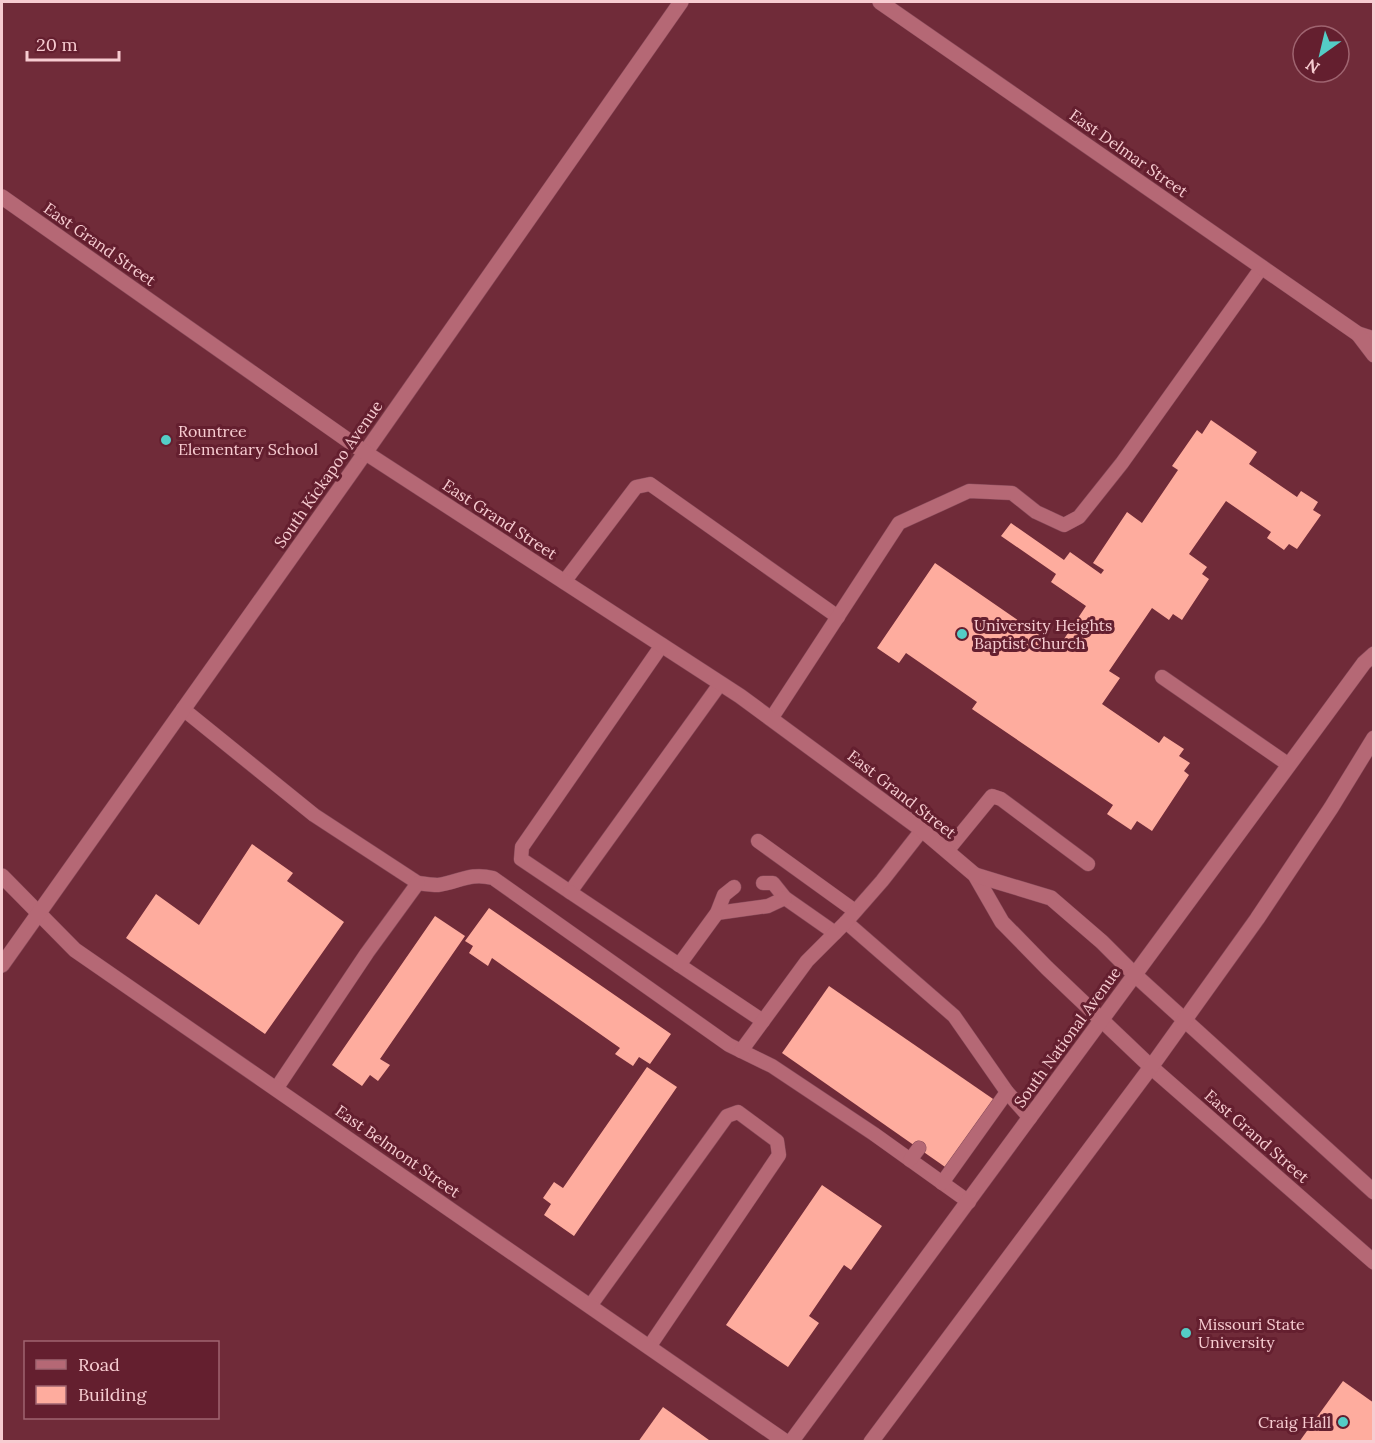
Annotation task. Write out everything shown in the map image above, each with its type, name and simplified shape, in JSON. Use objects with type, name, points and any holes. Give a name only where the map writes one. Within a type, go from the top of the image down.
[{"type":"main road","name":"South Kickapoo Avenue","points":[[2,965],[366,453],[681,2]]},
{"type":"main road","name":"East Delmar Street","points":[[880,2],[1358,334],[1374,339]]},
{"type":"main road","name":"East Grand Street","points":[[2,197],[366,453],[771,718],[922,830],[975,875],[1002,922],[1047,968],[1151,1067],[1374,1262]]},
{"type":"main road","name":"East Delmar Street","points":[[1358,334],[1374,355]]},
{"type":"main road","name":"South National Avenue","points":[[791,1442],[1364,663],[1374,654]]},
{"type":"main road","points":[[870,1442],[1151,1067],[1257,920],[1332,808],[1374,738]]},
{"type":"main road","name":"East Grand Street","points":[[975,875],[1051,898],[1374,1192]]},
{"type":"main road","name":"East Belmont Street","points":[[2,876],[75,950],[786,1442]]},
{"type":"lane","points":[[771,718],[899,523],[969,491],[1012,494],[1036,512],[1064,525],[1079,517],[1122,463],[1262,267]]},
{"type":"lane","points":[[564,582],[636,487],[650,484],[838,617]]},
{"type":"lane","points":[[662,645],[522,847],[521,859],[764,1021]]},
{"type":"lane","points":[[1162,677],[1289,765]]},
{"type":"lane","points":[[570,892],[720,684]]},
{"type":"lane","points":[[183,710],[314,815],[418,883],[438,885],[481,875],[493,878],[729,1045],[772,1065],[878,1128],[910,1160],[969,1202]]},
{"type":"lane","points":[[947,851],[992,796],[1001,800],[1088,864]]},
{"type":"lane","points":[[741,1051],[807,962],[882,881],[922,830]]},
{"type":"lane","points":[[758,841],[850,917],[954,1016],[1006,1092],[1030,1118]]},
{"type":"lane","points":[[276,1089],[366,953],[418,883]]},
{"type":"lane","points":[[763,883],[773,883],[785,898],[835,933]]},
{"type":"lane","points":[[679,965],[717,913],[724,895],[734,887]]},
{"type":"lane","points":[[717,913],[768,906],[785,898]]},
{"type":"lane","points":[[942,1183],[1006,1092]]},
{"type":"lane","points":[[590,1306],[727,1116],[738,1112],[777,1141],[779,1155],[649,1347]]},
{"type":"lane","points":[[910,1160],[919,1148]]},
{"type":"building","name":"University Heights Baptist Church","points":[[1211,420],[1257,452],[1249,464],[1297,497],[1301,491],[1318,502],[1313,510],[1321,515],[1297,549],[1289,544],[1284,550],[1267,538],[1271,532],[1226,501],[1189,554],[1207,567],[1202,574],[1209,579],[1182,620],[1173,614],[1169,620],[1152,608],[1109,671],[1120,678],[1102,704],[1159,743],[1164,736],[1184,749],[1179,756],[1190,763],[1184,771],[1189,775],[1152,831],[1137,821],[1131,830],[1107,814],[1113,805],[972,709],[977,702],[906,653],[899,663],[877,648],[935,563],[1058,648],[1086,606],[1051,582],[1056,574],[1001,536],[1011,523],[1064,560],[1070,552],[1101,574],[1104,570],[1093,563],[1127,512],[1142,523],[1178,470],[1172,466],[1197,430],[1202,434]]},
{"type":"building","points":[[252,844],[293,873],[287,881],[344,922],[265,1034],[126,938],[156,894],[199,925]]},
{"type":"building","points":[[489,908],[671,1034],[650,1064],[639,1057],[633,1066],[615,1054],[620,1048],[492,958],[488,966],[469,953],[473,946],[465,941]]},
{"type":"building","points":[[435,916],[465,936],[380,1059],[390,1065],[378,1081],[370,1075],[362,1086],[332,1065]]},
{"type":"building","points":[[829,986],[996,1101],[948,1169],[782,1053]]},
{"type":"building","points":[[647,1067],[677,1087],[574,1236],[544,1215],[551,1204],[543,1198],[554,1182],[563,1188]]},
{"type":"building","points":[[822,1185],[882,1226],[851,1270],[844,1265],[809,1316],[819,1323],[788,1367],[726,1325]]},
{"type":"building","name":"Craig Hall","points":[[1343,1381],[1374,1403],[1374,1442],[1299,1442]]},
{"type":"building","points":[[663,1407],[709,1440],[707,1442],[638,1442]]},
{"type":"place","name":"Rountree Elementary School","points":[[166,440]]},
{"type":"place","name":"University Heights Baptist Church","points":[[962,634]]},
{"type":"place","name":"Missouri State University","points":[[1186,1333]]},
{"type":"place","name":"Craig Hall","points":[[1343,1422]]}]
